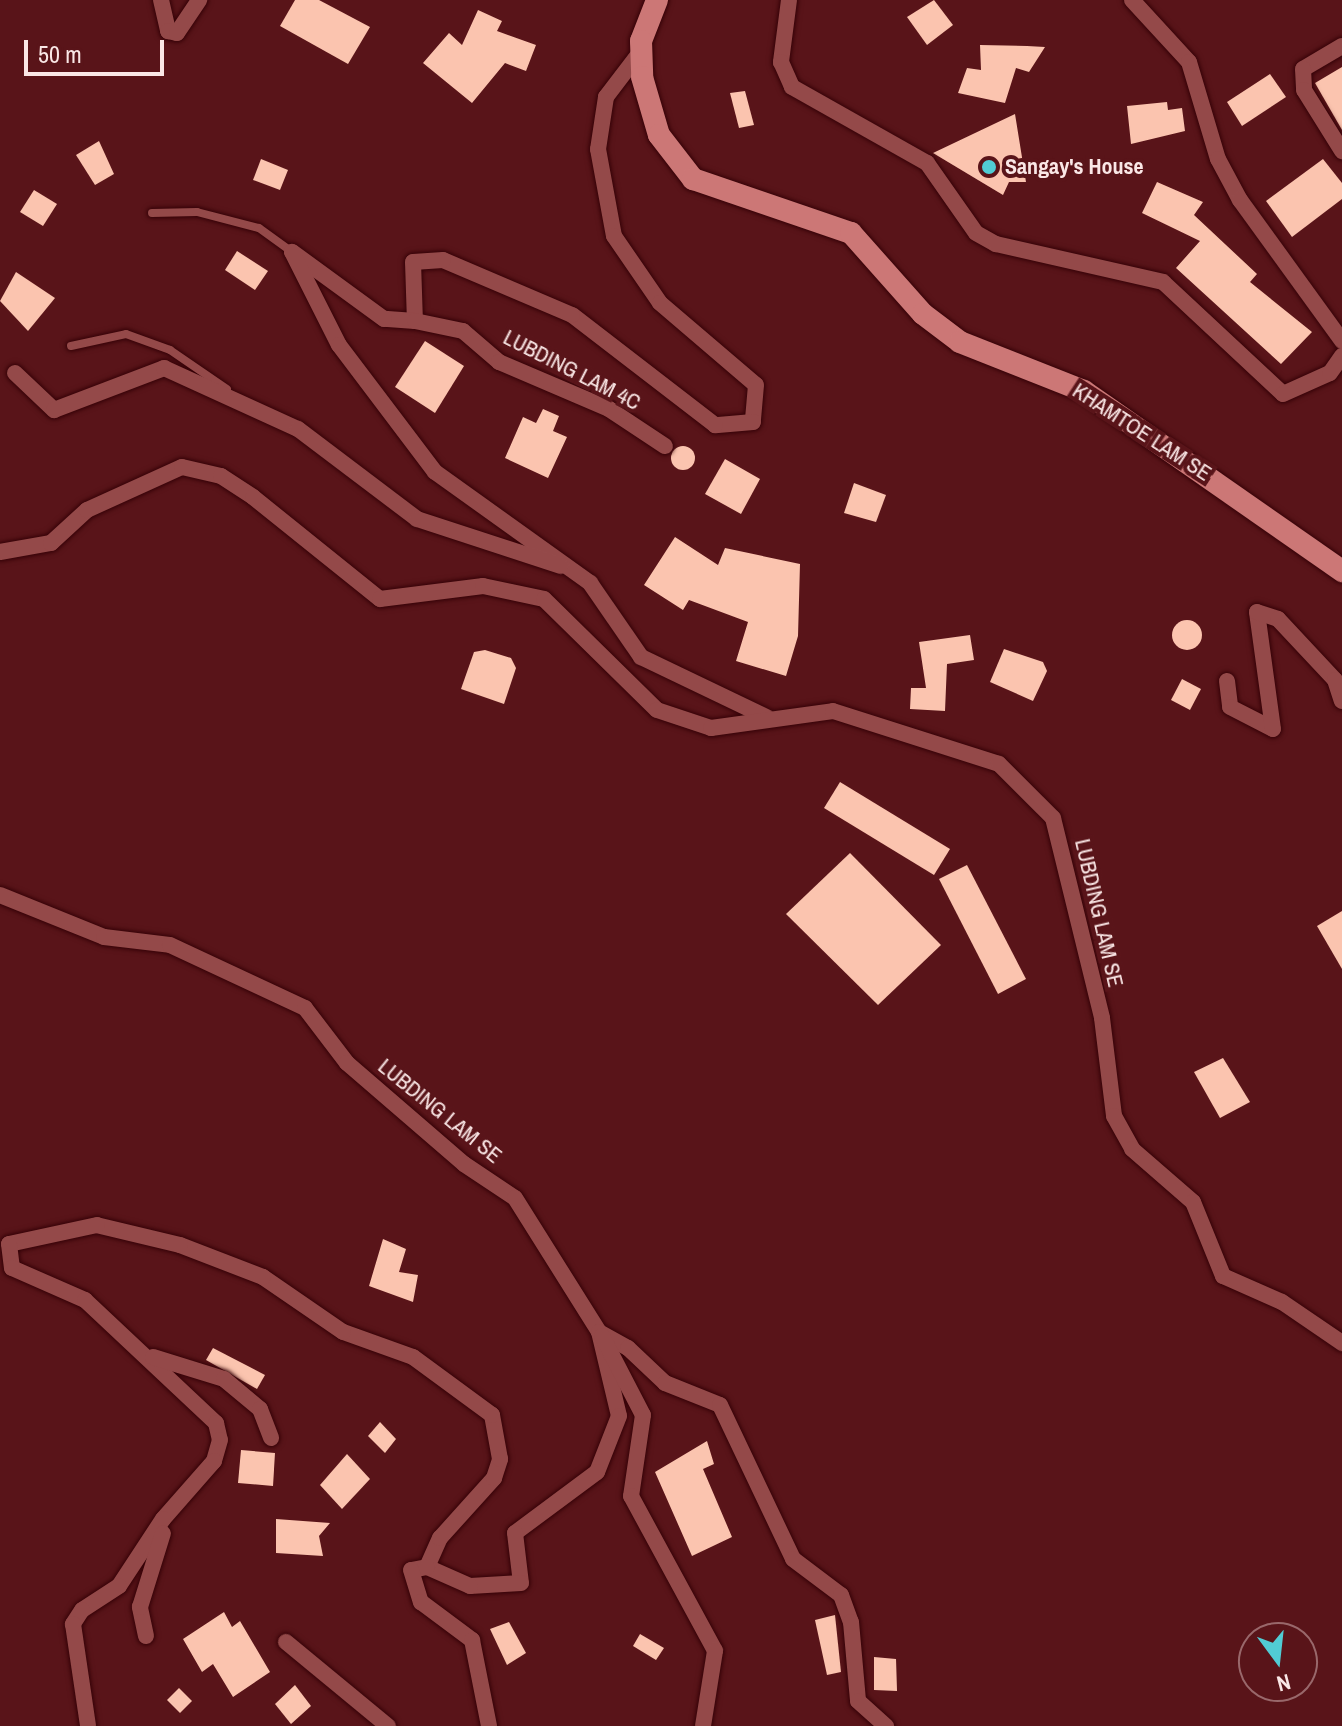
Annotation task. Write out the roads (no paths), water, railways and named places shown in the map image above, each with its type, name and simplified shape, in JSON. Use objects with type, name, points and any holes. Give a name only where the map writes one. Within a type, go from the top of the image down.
[{"type":"main road","name":"KHAMTOE LAM SE","points":[[657,0],[641,51],[659,135],[693,179],[851,233],[923,314],[960,342],[1084,391],[1342,571]]},
{"type":"street","points":[[161,0],[168,31],[177,33],[199,0]]},
{"type":"street","points":[[789,0],[781,62],[792,87],[927,163],[976,233],[996,244],[1163,282],[1193,302],[1283,394],[1330,373],[1342,356]]},
{"type":"street","points":[[1132,0],[1189,62],[1218,159],[1240,200],[1342,341]]},
{"type":"street","points":[[1342,46],[1303,69],[1304,90],[1342,151]]},
{"type":"street","points":[[415,321],[413,262],[443,260],[572,315],[715,425],[753,422],[756,385],[660,303],[614,236],[598,149],[606,97],[641,51]]},
{"type":"street","points":[[292,252],[339,345],[435,472],[549,550],[563,567]]},
{"type":"street","name":"LUBDING LAM 4C","points":[[292,252],[384,319],[415,321],[463,331],[499,362],[609,409],[665,446]]},
{"type":"street","points":[[15,373],[54,410],[164,368],[254,408],[298,429],[417,519],[563,567],[590,583],[641,657],[730,705],[772,718]]},
{"type":"street","name":"LUBDING LAM SE","points":[[0,552],[51,543],[87,510],[182,467],[221,476],[380,599],[483,586],[514,590],[554,608],[657,710],[711,728],[833,711],[999,764],[1053,818],[1076,893],[1114,1116],[1132,1149],[1193,1202],[1223,1276],[1282,1302],[1342,1343]]},
{"type":"street","points":[[1227,681],[1230,707],[1273,729],[1257,612],[1278,619],[1335,680],[1342,701]]},
{"type":"street","name":"LUBDING LAM SE","points":[[0,895],[104,937],[170,945],[305,1008],[347,1063],[464,1164],[515,1198],[599,1332],[619,1416],[615,1439],[597,1472],[515,1533],[521,1583],[470,1586],[427,1567]]},
{"type":"street","points":[[88,1726],[73,1624],[82,1610],[119,1586],[163,1519],[214,1461],[220,1440],[216,1423],[151,1357],[85,1300],[12,1268],[9,1244],[97,1225],[180,1245],[263,1277],[343,1332],[413,1357],[492,1415],[500,1459],[494,1478],[440,1538],[427,1567],[411,1570],[421,1602],[472,1640],[489,1726]]},
{"type":"street","points":[[599,1332],[643,1415],[631,1496],[715,1651],[703,1726]]},
{"type":"street","points":[[599,1332],[665,1383],[720,1405],[793,1559],[841,1595],[851,1622],[858,1701],[886,1726]]},
{"type":"street","points":[[151,1357],[224,1379],[260,1409],[271,1438]]},
{"type":"street","points":[[146,1636],[140,1607],[163,1519]]},
{"type":"street","points":[[286,1642],[388,1726]]},
{"type":"lane","points":[[152,213],[197,212],[259,228],[292,252]]},
{"type":"lane","points":[[71,346],[126,334],[170,350],[254,408]]},
{"type":"place","name":"Sangay's House","points":[[989,167]]}]
